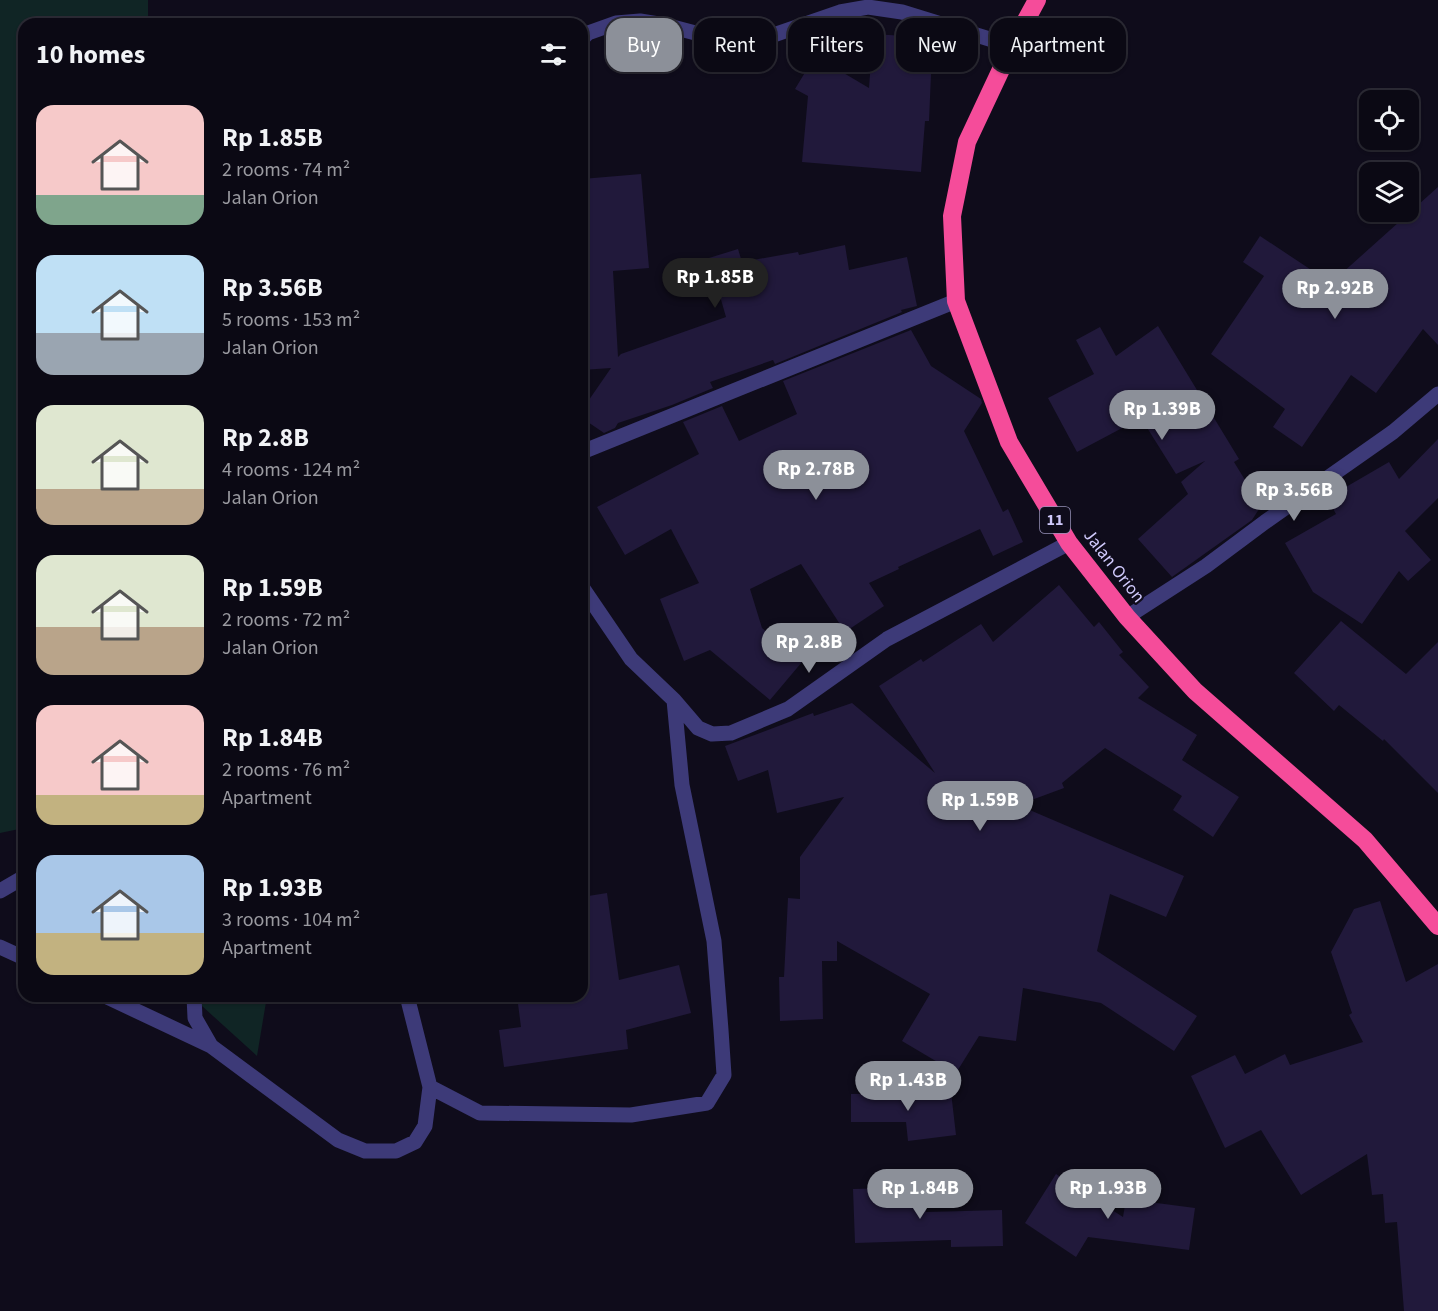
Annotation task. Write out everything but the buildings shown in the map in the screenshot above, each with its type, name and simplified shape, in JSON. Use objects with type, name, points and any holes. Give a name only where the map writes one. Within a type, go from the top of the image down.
[{"type":"highway","name":"Jalan Orion","points":[[1027,18],[1037,0]]},
{"type":"highway","name":"Jalan Orion","points":[[1000,72],[967,142],[952,216],[956,301],[1009,442],[1069,543],[1126,617],[1195,692],[1365,840],[1438,926]]},
{"type":"street","points":[[588,33],[615,23],[640,21],[664,24],[712,38],[741,42],[759,40],[840,12],[868,7],[902,12],[990,39]]},
{"type":"street","points":[[588,450],[956,301]]},
{"type":"street","points":[[1126,617],[1206,566],[1264,522],[1393,432],[1438,394]]},
{"type":"street","points":[[588,596],[631,659],[674,700],[698,728],[712,734],[731,733],[788,708],[887,639],[1069,543]]},
{"type":"street","points":[[430,1087],[480,1113],[631,1115],[707,1103],[724,1075],[714,941],[682,785],[674,700]]},
{"type":"street","points":[[0,891],[18,880]]},
{"type":"street","points":[[0,947],[18,955]]},
{"type":"street","points":[[118,1002],[210,1046],[338,1140],[365,1151],[396,1151],[414,1142],[425,1126],[430,1087],[409,1002]]},
{"type":"street","points":[[194,1002],[195,1018],[210,1046]]},
{"type":"green space","points":[[0,0],[148,0],[148,18],[18,18],[18,829],[0,833]]},
{"type":"green space","points":[[201,1002],[266,1002],[257,1056],[202,1006]]}]
